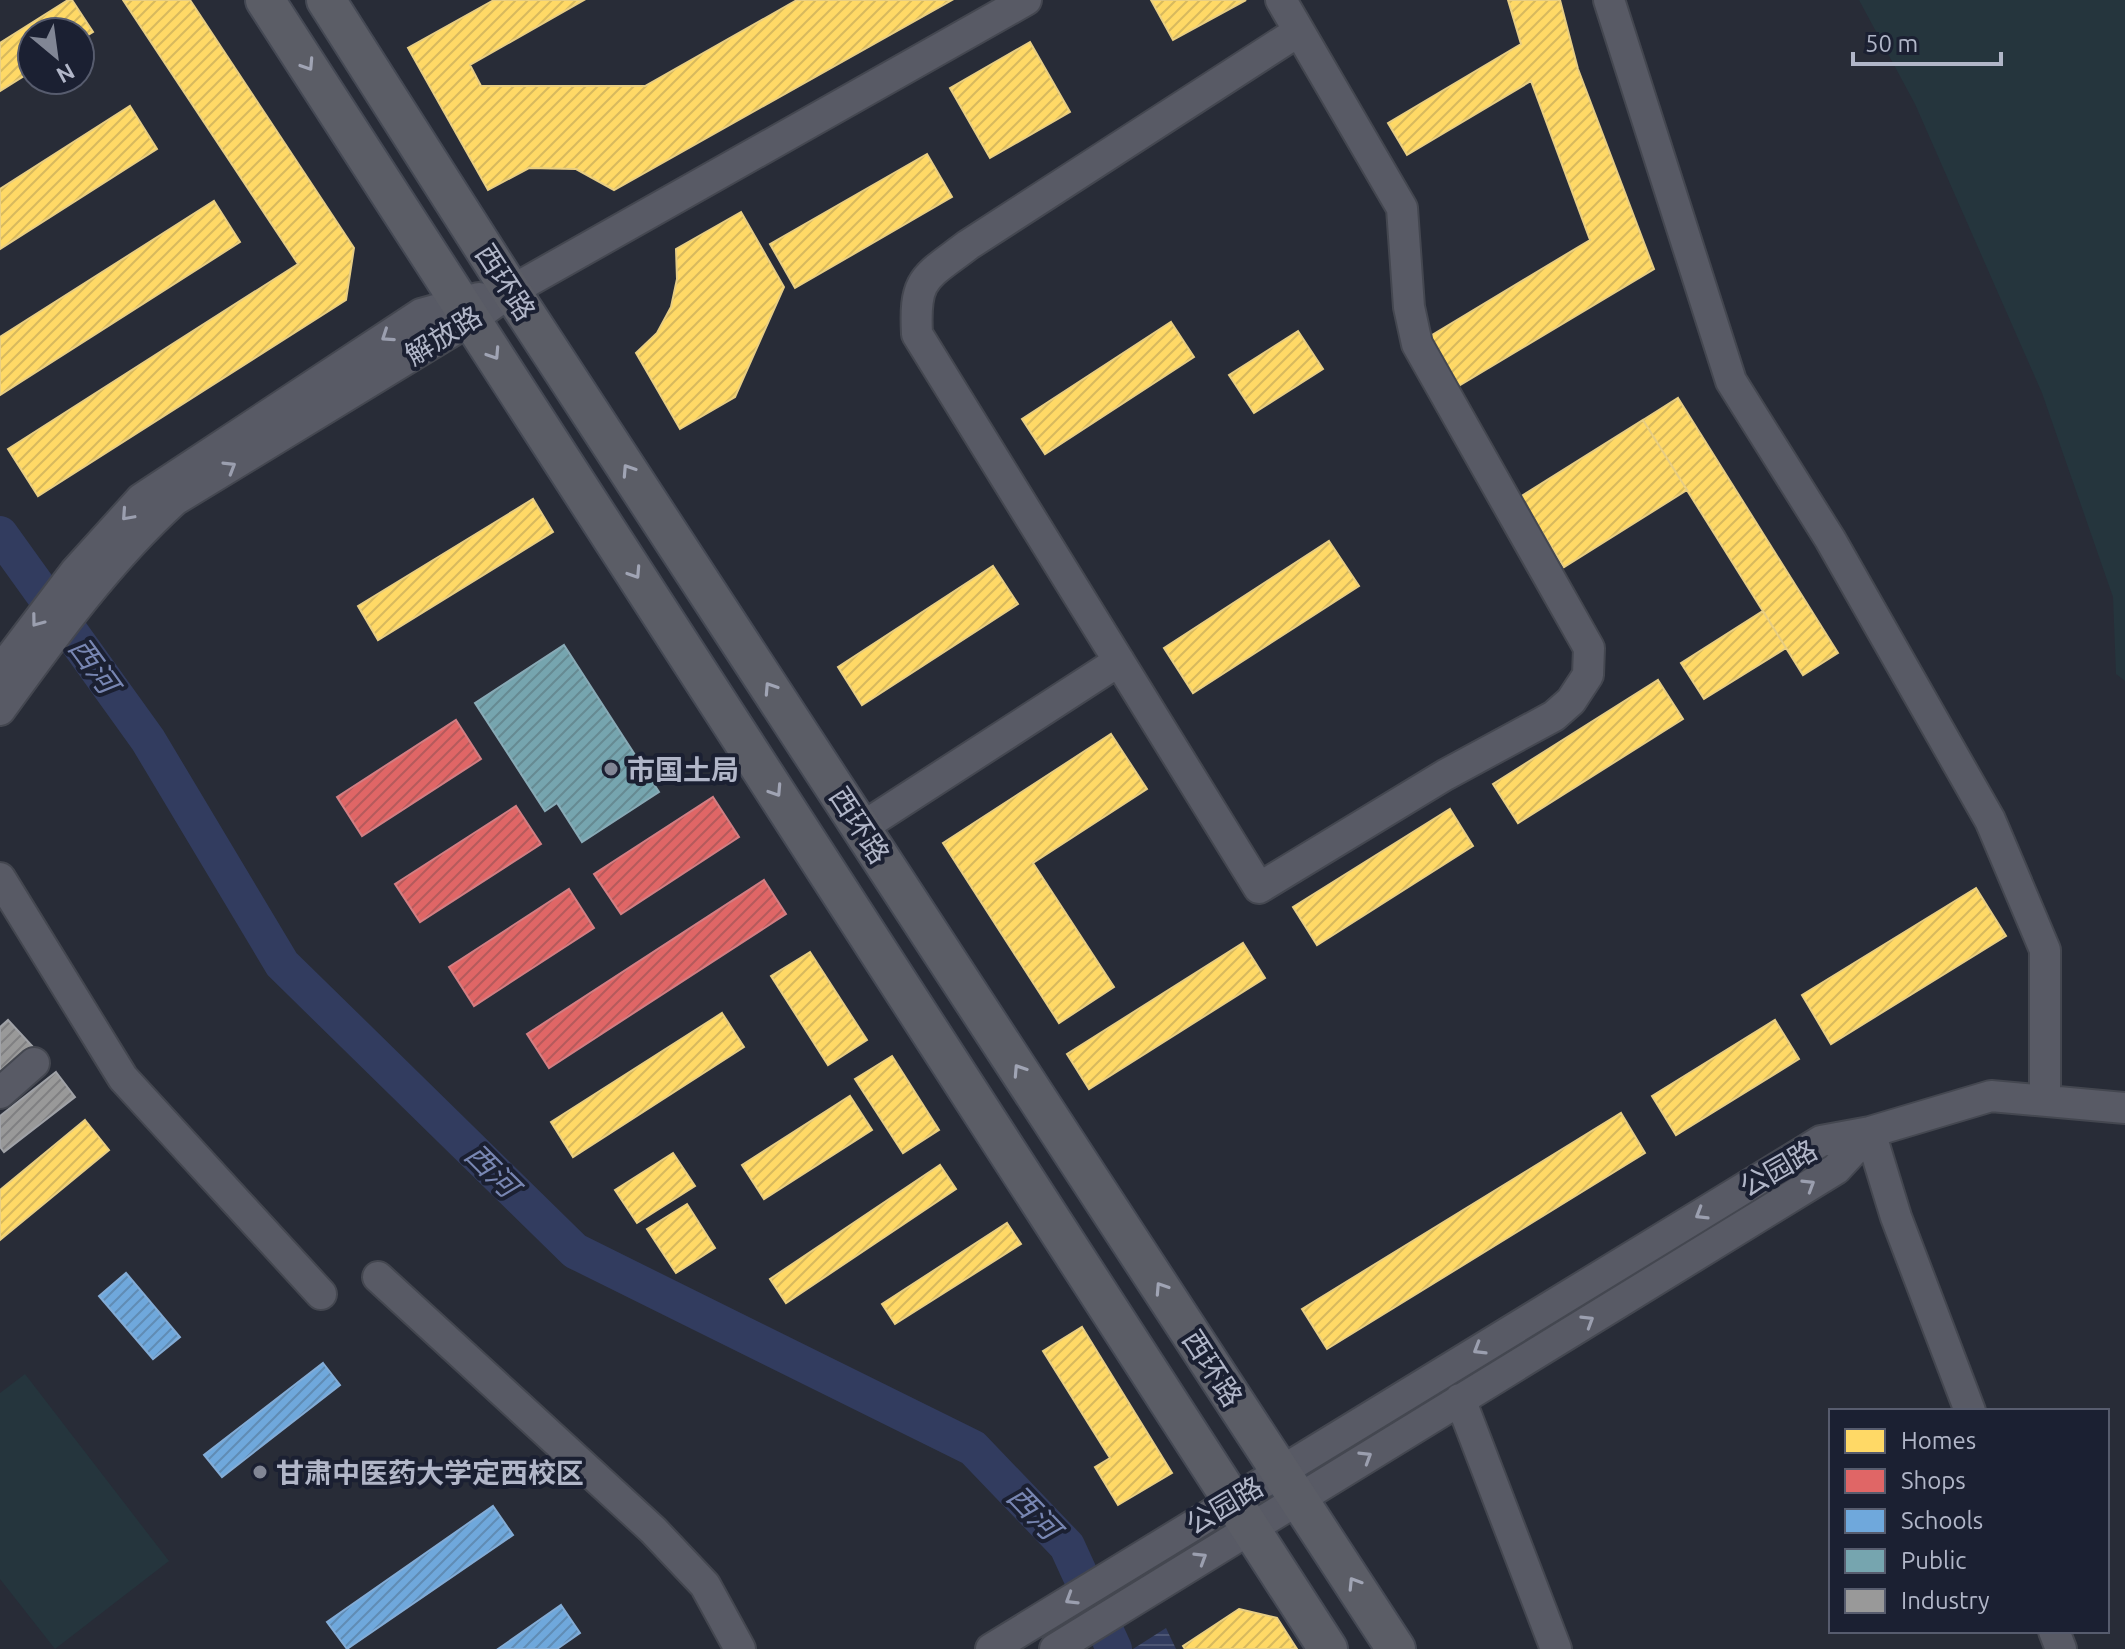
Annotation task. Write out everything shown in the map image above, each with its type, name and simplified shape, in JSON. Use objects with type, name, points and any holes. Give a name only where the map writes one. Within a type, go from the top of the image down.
[{"type":"main road","name":"西环路","points":[[265,0],[1328,1649]]},
{"type":"main road","name":"西环路","points":[[326,0],[511,291],[1396,1649]]},
{"type":"street","name":"解放路","points":[[4,691],[141,499],[421,314],[466,310],[511,291],[1026,0]]},
{"type":"street","points":[[1281,0],[1402,208],[1409,307],[1417,344],[1589,648],[1588,675],[1571,701],[1554,716],[1445,775],[1259,888],[917,334],[915,299],[924,279],[968,245],[1299,31]]},
{"type":"street","points":[[1609,0],[1731,381],[1830,539],[1990,820],[2045,950],[2045,1099]]},
{"type":"street","points":[[861,828],[1119,661]]},
{"type":"street","points":[[0,878],[123,1078],[321,1294]]},
{"type":"street","points":[[0,1093],[34,1063]]},
{"type":"street","points":[[1969,1409],[1896,1217],[1870,1132],[1991,1096],[2125,1108]]},
{"type":"street","name":"公园路","points":[[1290,1484],[1460,1399],[1836,1169],[1870,1132]]},
{"type":"street","name":"公园路","points":[[997,1645],[1138,1558],[1242,1513],[1290,1484],[1821,1141],[1870,1132]]},
{"type":"street","points":[[378,1277],[653,1530],[705,1585],[740,1649]]},
{"type":"street","points":[[1460,1399],[1556,1649]]},
{"type":"street","name":"公园路","points":[[1055,1649],[1151,1589],[1242,1513]]},
{"type":"shaded area","points":[[1859,0],[2125,0],[2125,681],[2116,674],[2113,597],[2042,393],[1915,104]]},
{"type":"shaded area","points":[[25,1374],[169,1561],[55,1649],[0,1579],[0,1393]]},
{"type":"water","points":[[1166,1628],[1176,1649],[1133,1649]]},
{"type":"building: Homes","points":[[72,0],[82,16],[43,16]]},
{"type":"building: Homes","points":[[123,0],[190,0],[354,248],[346,300],[38,496],[8,449],[298,264]]},
{"type":"building: Homes","points":[[494,0],[584,0],[470,65],[481,86],[645,86],[797,0],[952,0],[614,190],[576,169],[529,168],[488,190],[408,48]]},
{"type":"building: Homes","points":[[1151,0],[1246,0],[1173,40]]},
{"type":"building: Homes","points":[[1508,0],[1560,0],[1578,69],[1654,269],[1457,387],[1427,338],[1590,240],[1531,81],[1407,155],[1388,123],[1521,44]]},
{"type":"building: Homes","points":[[16,33],[16,81],[0,91],[0,43]]},
{"type":"building: Homes","points":[[1030,42],[1070,112],[990,158],[950,88]]},
{"type":"building: Homes","points":[[130,106],[157,149],[0,249],[0,189]]},
{"type":"building: Homes","points":[[927,154],[952,197],[795,288],[770,244]]},
{"type":"building: Homes","points":[[214,201],[240,242],[0,395],[0,337]]},
{"type":"building: Homes","points":[[741,212],[784,287],[735,397],[680,429],[636,353],[657,333],[671,307],[677,279],[676,249]]},
{"type":"building: Homes","points":[[1171,322],[1194,357],[1045,454],[1022,419]]},
{"type":"building: Homes","points":[[1298,331],[1323,369],[1254,413],[1229,375]]},
{"type":"building: Homes","points":[[1678,398],[1838,653],[1803,675],[1643,420]]},
{"type":"building: Homes","points":[[1643,420],[1687,490],[1564,567],[1520,497]]},
{"type":"building: Homes","points":[[533,499],[553,532],[378,640],[358,606]]},
{"type":"building: Homes","points":[[1329,541],[1359,586],[1193,693],[1164,648]]},
{"type":"building: Homes","points":[[993,566],[1018,604],[862,705],[838,667]]},
{"type":"building: Homes","points":[[1763,611],[1786,648],[1704,699],[1681,663]]},
{"type":"building: Homes","points":[[1658,680],[1683,719],[1518,823],[1493,784]]},
{"type":"building: Homes","points":[[1111,734],[1147,789],[1033,863],[1114,987],[1059,1023],[943,843]]},
{"type":"building: Homes","points":[[1450,809],[1473,846],[1317,945],[1293,907]]},
{"type":"building: Homes","points":[[1976,888],[2006,936],[1831,1044],[1802,995]]},
{"type":"building: Homes","points":[[1243,943],[1265,978],[1089,1089],[1067,1054]]},
{"type":"building: Homes","points":[[810,952],[867,1040],[828,1065],[771,976]]},
{"type":"building: Homes","points":[[722,1013],[744,1047],[573,1157],[551,1122]]},
{"type":"building: Homes","points":[[1775,1020],[1799,1059],[1676,1135],[1652,1096]]},
{"type":"building: Homes","points":[[892,1056],[939,1130],[903,1153],[855,1079]]},
{"type":"building: Homes","points":[[850,1096],[872,1130],[764,1199],[742,1165]]},
{"type":"building: Homes","points":[[1621,1113],[1645,1153],[1327,1349],[1302,1309]]},
{"type":"building: Homes","points":[[85,1120],[109,1150],[0,1240],[0,1190]]},
{"type":"building: Homes","points":[[673,1153],[695,1186],[637,1223],[615,1190]]},
{"type":"building: Homes","points":[[940,1165],[956,1189],[786,1303],[770,1279]]},
{"type":"building: Homes","points":[[687,1204],[715,1248],[676,1273],[647,1229]]},
{"type":"building: Homes","points":[[1007,1223],[1021,1244],[895,1324],[882,1304]]},
{"type":"building: Homes","points":[[1082,1327],[1172,1473],[1118,1505],[1095,1467],[1110,1458],[1043,1351]]},
{"type":"building: Homes","points":[[1239,1609],[1277,1618],[1297,1649],[1185,1649],[1183,1646]]},
{"type":"building: Shops","points":[[456,720],[481,759],[362,836],[337,797]]},
{"type":"building: Shops","points":[[713,797],[739,837],[621,914],[594,874]]},
{"type":"building: Shops","points":[[516,806],[541,844],[420,922],[395,884]]},
{"type":"building: Shops","points":[[764,880],[786,914],[549,1068],[527,1034]]},
{"type":"building: Shops","points":[[569,889],[594,928],[474,1006],[449,967]]},
{"type":"building: Schools","points":[[126,1273],[180,1337],[153,1359],[99,1296]]},
{"type":"building: Schools","points":[[323,1363],[340,1385],[222,1477],[204,1455]]},
{"type":"building: Schools","points":[[493,1506],[513,1535],[347,1649],[327,1622]]},
{"type":"building: Schools","points":[[561,1605],[580,1633],[557,1649],[498,1649]]},
{"type":"building: Public","points":[[564,645],[659,792],[582,842],[557,803],[545,811],[475,703]]},
{"type":"building: Industry","points":[[8,1020],[33,1047],[0,1077],[0,1027]]},
{"type":"building: Industry","points":[[56,1072],[75,1097],[4,1152],[0,1147],[0,1116]]},
{"type":"waterway","name":"西河","points":[[0,534],[148,740],[282,964],[575,1251],[973,1448],[1067,1546],[1114,1649]]},
{"type":"place","name":"市国土局","points":[[611,769]]},
{"type":"place","name":"甘肃中医药大学定西校区","points":[[260,1472]]}]
